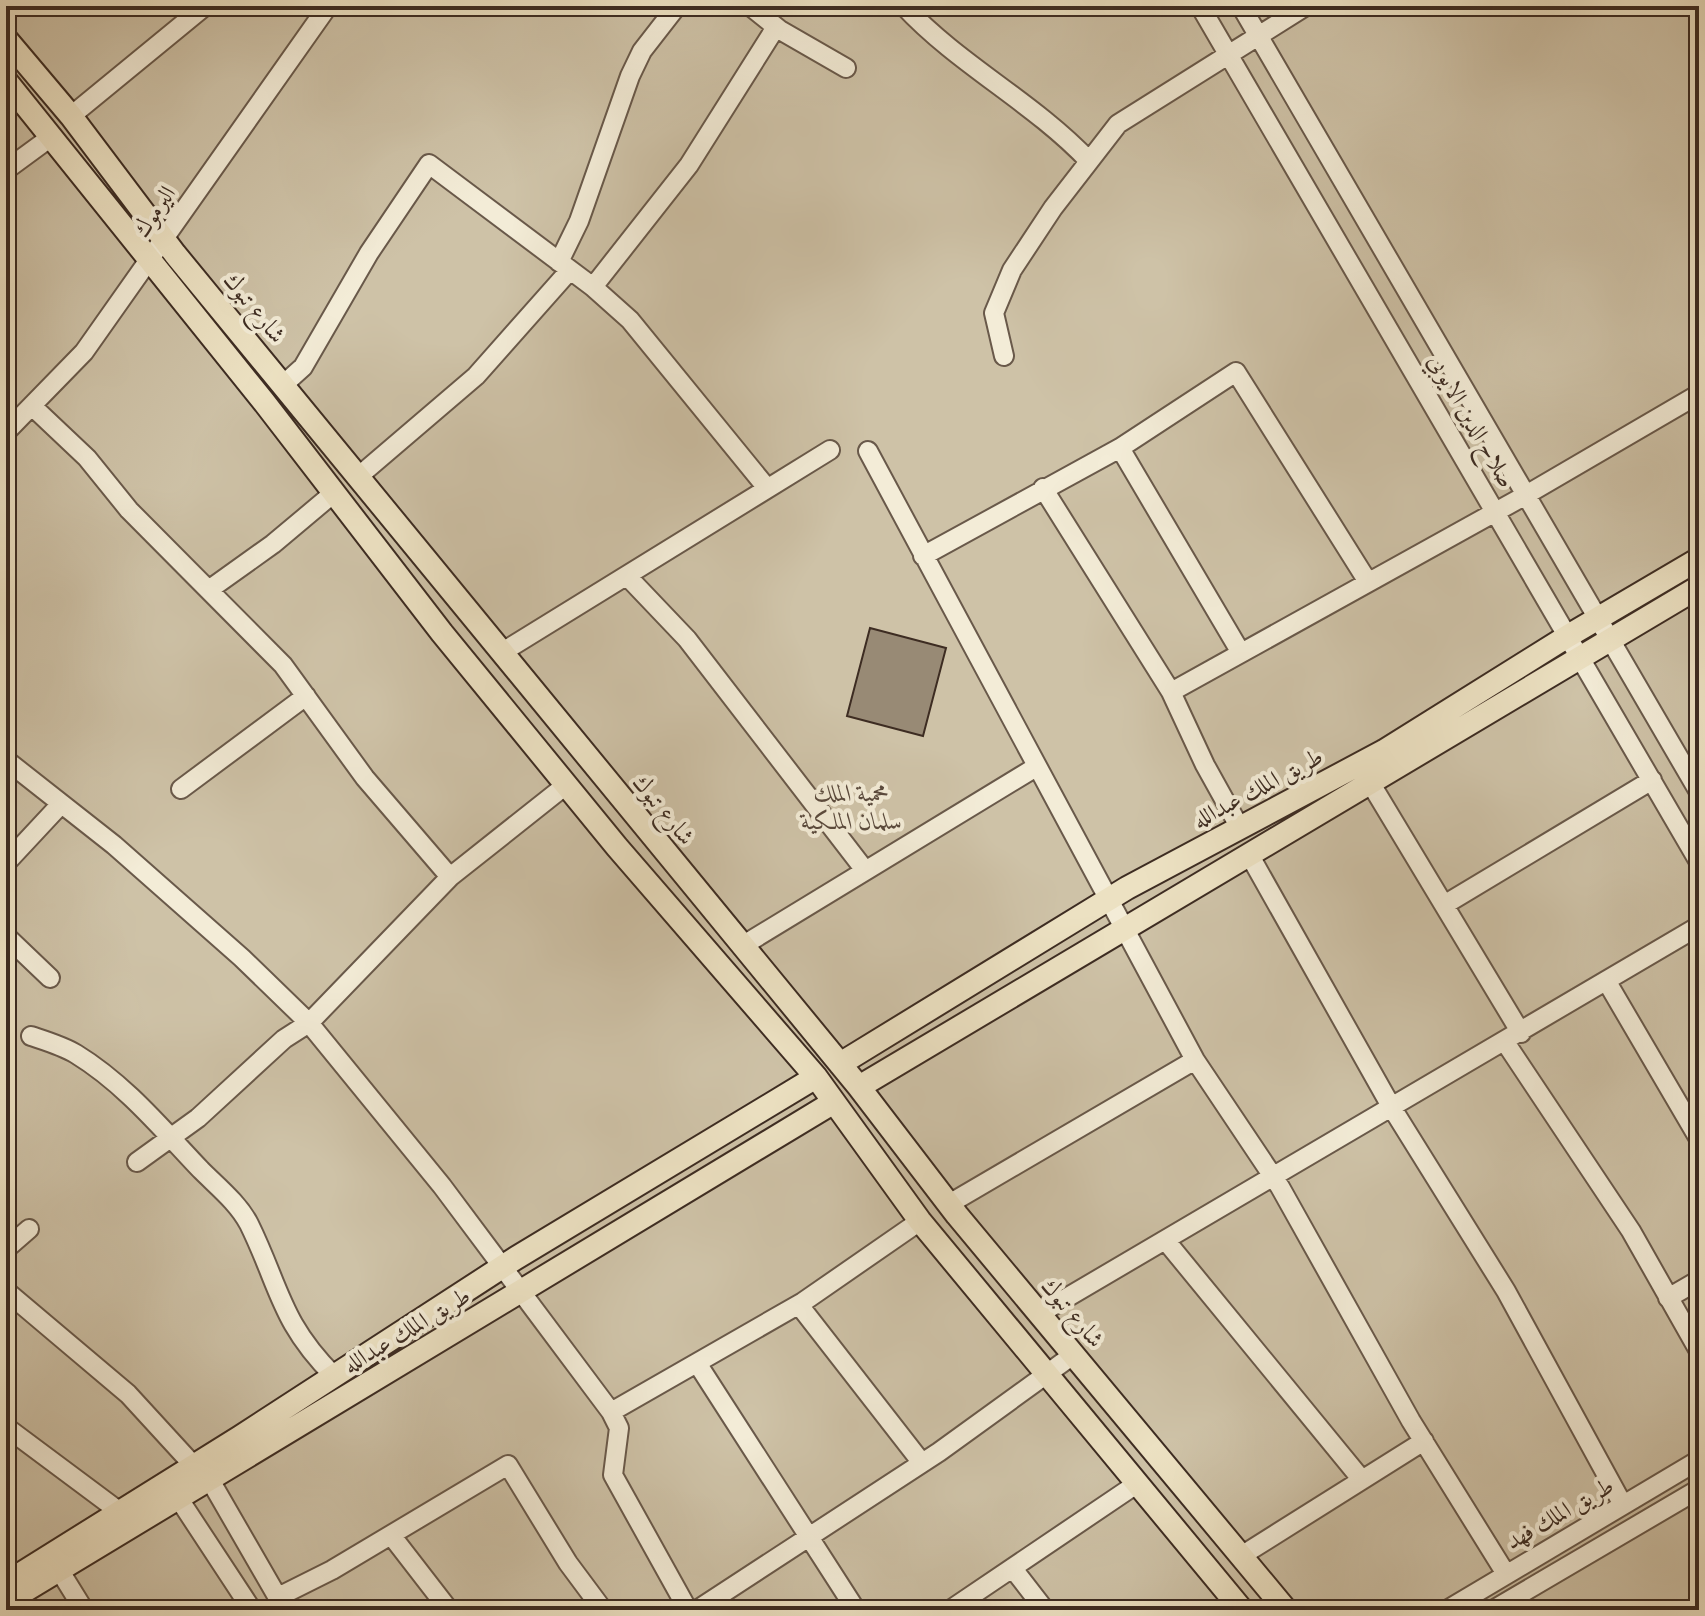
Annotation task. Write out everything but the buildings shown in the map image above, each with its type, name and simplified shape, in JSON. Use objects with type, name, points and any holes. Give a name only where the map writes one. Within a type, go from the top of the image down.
[{"type":"main road","name":"شارع تبوك","points":[[6,39],[501,653],[859,1087],[949,1204],[1286,1610]]},
{"type":"main road","points":[[6,81],[335,492],[442,633],[566,785],[816,1077],[920,1221],[1242,1610]]},
{"type":"main road","name":"طريق الملك عبدالله","points":[[840,1064],[1110,898],[1384,751],[1568,636],[1699,559]]},
{"type":"main road","name":"طريق الملك عبدالله","points":[[859,1087],[1699,587]]},
{"type":"main road","name":"طريق الملك عبدالله","points":[[6,1602],[58,1568],[179,1499],[202,1473],[334,1376],[503,1266],[816,1077]]},
{"type":"main road","name":"طريق الملك عبدالله","points":[[6,1583],[120,1512],[202,1473],[521,1292],[834,1102]]},
{"type":"street","points":[[71,116],[205,6]]},
{"type":"street","name":"اليرموك","points":[[6,432],[84,352],[150,264],[328,6]]},
{"type":"street","points":[[359,476],[476,376],[565,266],[630,76],[642,51],[677,6]]},
{"type":"street","points":[[750,6],[776,27],[846,68]]},
{"type":"street","points":[[904,6],[943,46],[1025,103],[1089,161]]},
{"type":"street","name":"صلاح الدين الايوبي","points":[[1200,6],[1699,862]]},
{"type":"street","points":[[1211,25],[1241,6]]},
{"type":"street","name":"صلاح الدين الايوبي","points":[[1241,6],[1699,792]]},
{"type":"street","points":[[1004,356],[994,313],[1012,270],[1118,124],[1306,6]]},
{"type":"street","points":[[593,287],[689,165],[776,27]]},
{"type":"street","points":[[6,170],[51,137]]},
{"type":"street","points":[[283,385],[303,367],[369,253],[429,164],[593,287],[630,320],[767,488]]},
{"type":"street","points":[[923,556],[1120,448],[1236,372],[1368,582]]},
{"type":"street","points":[[1171,692],[1496,512],[1699,394]]},
{"type":"street","points":[[32,406],[87,458],[129,510],[283,665],[365,778],[450,877]]},
{"type":"street","points":[[1120,448],[1241,653]]},
{"type":"street","points":[[501,653],[830,450]]},
{"type":"street","points":[[868,451],[1195,1060],[1274,1178],[1330,1282],[1506,1574]]},
{"type":"street","points":[[1043,488],[1171,692],[1205,765],[1240,828]]},
{"type":"street","points":[[210,589],[273,544],[335,492]]},
{"type":"street","points":[[627,576],[687,639],[864,869]]},
{"type":"street","points":[[181,789],[306,696]]},
{"type":"street","points":[[6,760],[242,958],[309,1023],[503,1266],[611,1412],[619,1428],[613,1475],[688,1610]]},
{"type":"street","points":[[742,946],[1036,767]]},
{"type":"street","points":[[1444,905],[1652,780]]},
{"type":"street","points":[[1371,784],[1444,905],[1513,1038],[1631,1231],[1699,1351]]},
{"type":"street","points":[[137,1162],[173,1137],[284,1039],[309,1023],[450,877],[566,785]]},
{"type":"street","points":[[6,863],[61,804]]},
{"type":"street","points":[[1250,856],[1392,1108],[1506,1291],[1623,1505]]},
{"type":"street","points":[[1039,1314],[1699,926]]},
{"type":"street","points":[[6,936],[50,978]]},
{"type":"street","points":[[1607,982],[1699,1139]]},
{"type":"street","points":[[31,1036],[76,1053],[173,1137],[247,1222],[288,1320],[307,1350],[334,1376]]},
{"type":"street","points":[[949,1204],[1195,1060]]},
{"type":"street","points":[[611,1412],[799,1305],[920,1221]]},
{"type":"street","points":[[6,1249],[29,1229]]},
{"type":"street","points":[[1166,1241],[1362,1480]]},
{"type":"street","points":[[1668,1298],[1699,1280]]},
{"type":"street","points":[[6,1291],[128,1394],[202,1473],[282,1604],[508,1465],[568,1563],[603,1610]]},
{"type":"street","points":[[799,1305],[922,1463]]},
{"type":"street","points":[[697,1610],[922,1463],[1073,1355]]},
{"type":"street","points":[[697,1363],[856,1610]]},
{"type":"street","points":[[6,1427],[120,1512]]},
{"type":"street","points":[[1241,1556],[1424,1441]]},
{"type":"street","name":"طريق الملك فهد","points":[[1447,1610],[1699,1460]]},
{"type":"street","points":[[950,1610],[1014,1570],[1055,1538],[1138,1483]]},
{"type":"street","name":"طريق الملك فهد","points":[[1493,1610],[1699,1489]]},
{"type":"street","points":[[179,1499],[252,1610]]},
{"type":"street","points":[[391,1535],[449,1610]]},
{"type":"street","points":[[58,1568],[84,1610]]},
{"type":"street","points":[[1014,1570],[1045,1610]]},
{"type":"green space","name":"محمية الملك سلمان الملكية","points":[[6,6],[1699,6],[1699,1610],[6,1610]]}]
